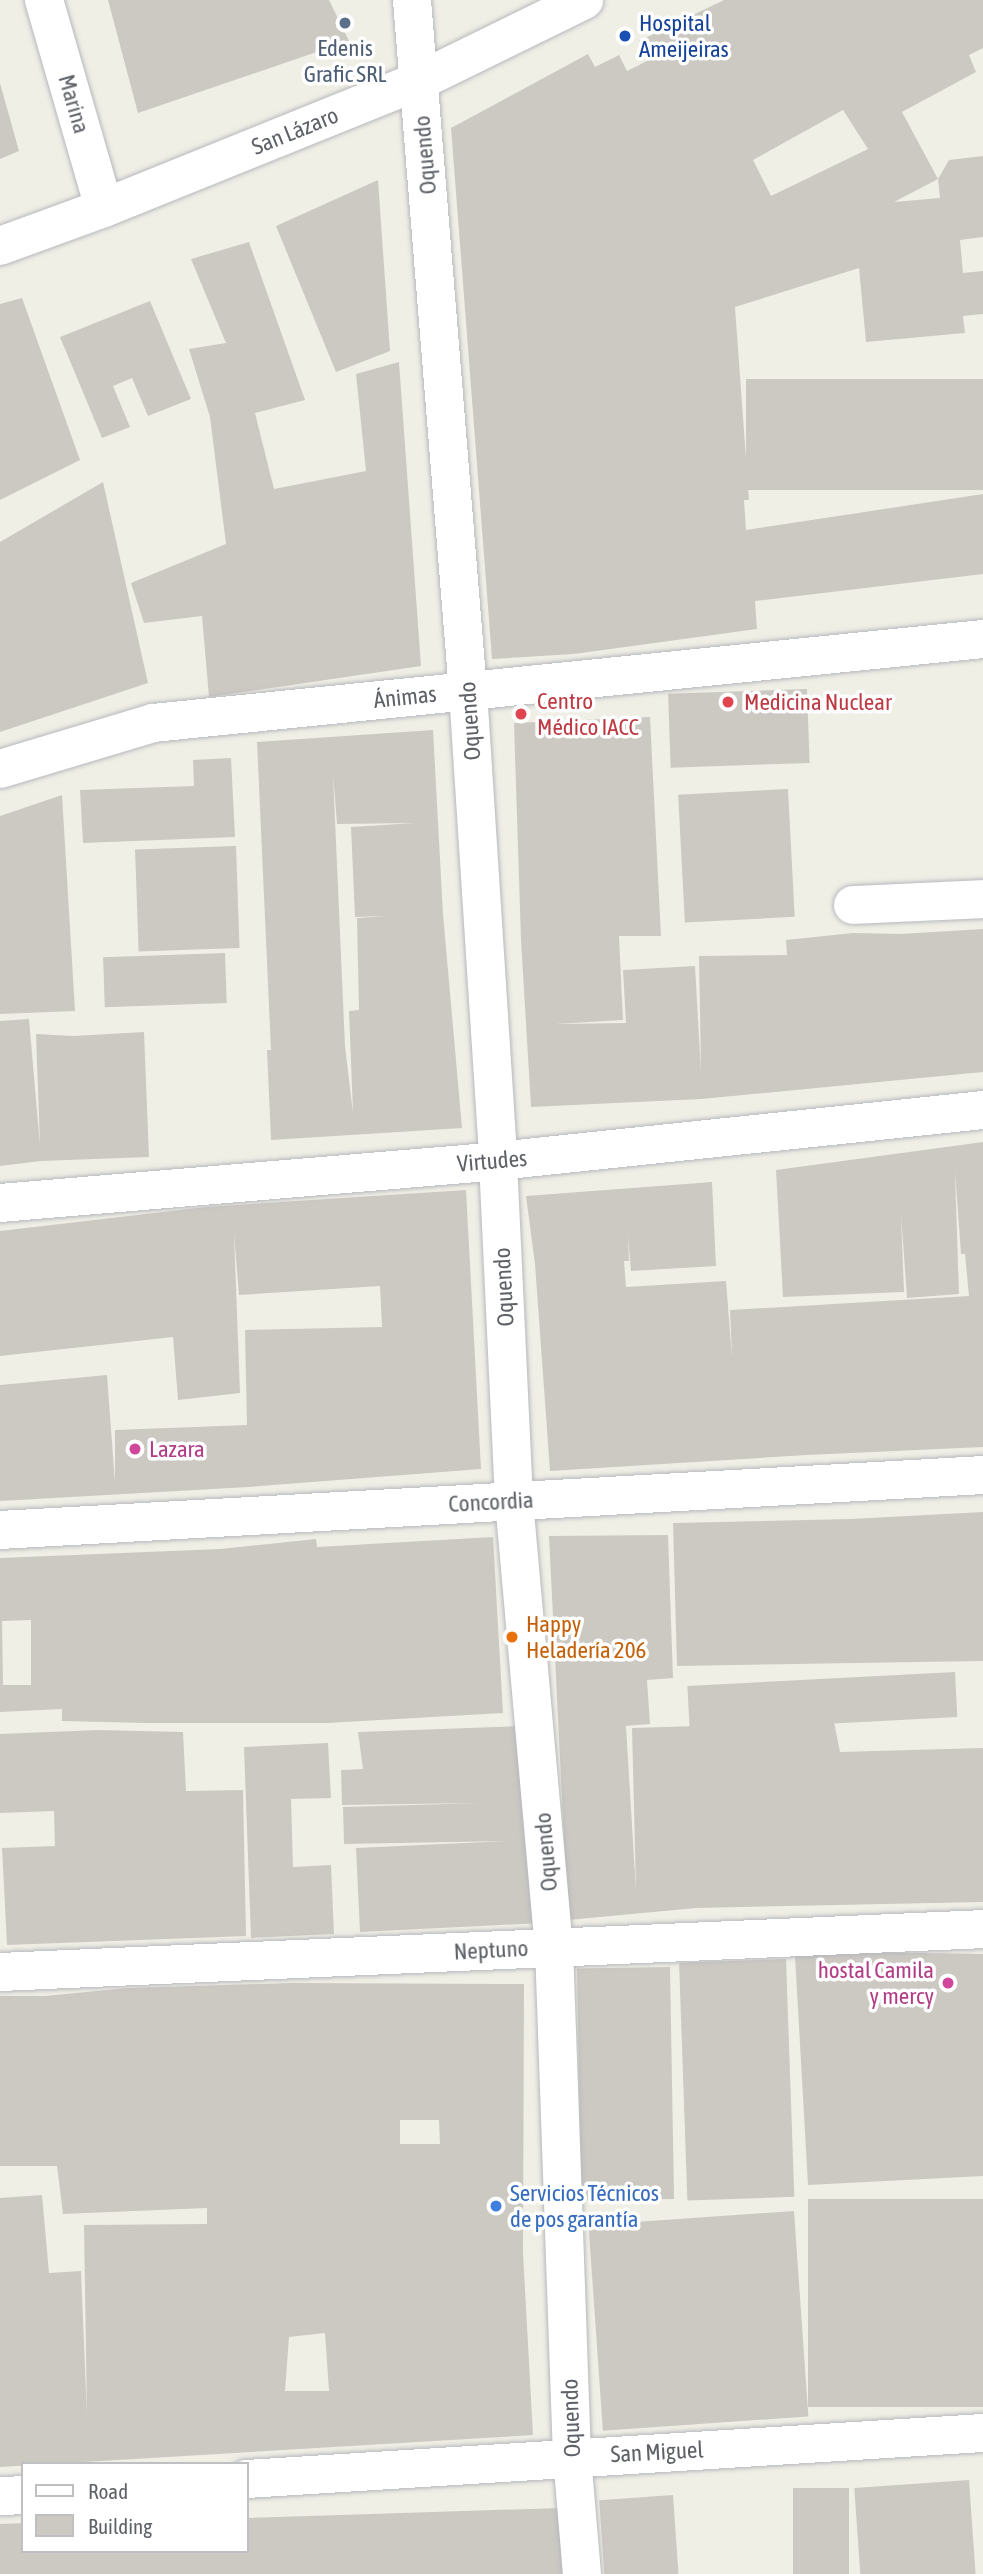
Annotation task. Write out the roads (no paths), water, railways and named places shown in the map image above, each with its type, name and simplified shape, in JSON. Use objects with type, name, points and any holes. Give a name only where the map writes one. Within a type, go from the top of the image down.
[{"type":"street","name":"Marina","points":[[44,0],[104,208]]},
{"type":"street","name":"Oquendo","points":[[412,0],[468,691],[498,1161],[514,1501],[554,1947],[572,2457],[582,2574]]},
{"type":"street","name":"San Lázaro","points":[[0,246],[104,208],[419,81],[584,0]]},
{"type":"street","name":"Ánimas","points":[[0,769],[153,723],[983,639]]},
{"type":"street","points":[[853,905],[983,899]]},
{"type":"street","name":"Virtudes","points":[[0,1203],[498,1161],[983,1110]]},
{"type":"street","name":"Concordia","points":[[0,1530],[983,1475]]},
{"type":"street","name":"Neptuno","points":[[0,1972],[983,1929]]},
{"type":"street","name":"San Miguel","points":[[248,2479],[983,2433]]},
{"type":"street","points":[[0,2496],[21,2495]]},
{"type":"place","name":"Edenis Grafic SRL","points":[[345,23]]},
{"type":"place","name":"Hospital Ameijeiras","points":[[625,36]]},
{"type":"place","name":"Medicina Nuclear","points":[[728,702]]},
{"type":"place","name":"Centro Médico IACC","points":[[521,714]]},
{"type":"place","name":"Lazara","points":[[135,1449]]},
{"type":"place","name":"Happy Heladería 206","points":[[512,1637]]},
{"type":"place","name":"hostal Camila y mercy","points":[[948,1983]]},
{"type":"place","name":"Servicios Técnicos de pos garantía","points":[[496,2206]]}]
